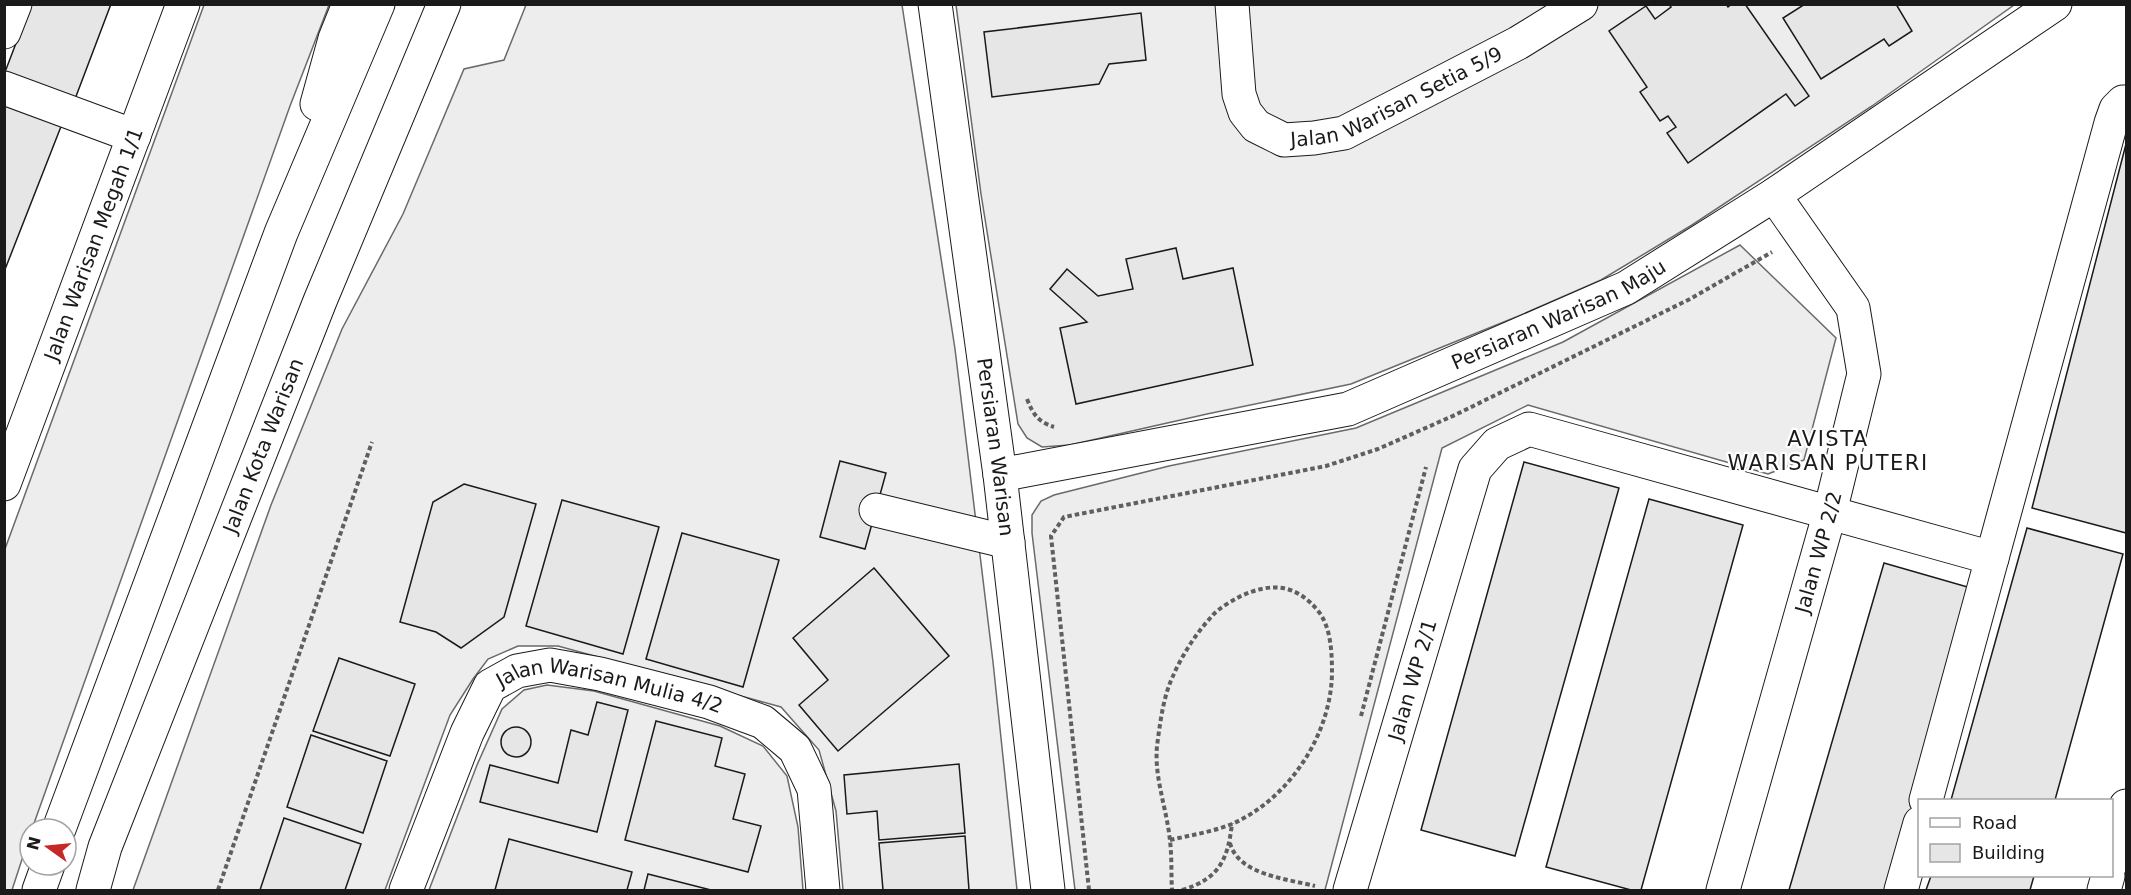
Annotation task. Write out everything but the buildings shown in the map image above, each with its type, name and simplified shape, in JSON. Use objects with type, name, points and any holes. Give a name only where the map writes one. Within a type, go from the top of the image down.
[{"type":"street","points":[[4,32],[15,4]]},
{"type":"street","name":"Jalan Warisan Megah 1/1","points":[[4,484],[183,4]]},
{"type":"street","points":[[281,233],[335,39],[349,4]]},
{"type":"street","points":[[63,817],[281,233],[378,4]]},
{"type":"street","name":"Jalan Kota Warisan","points":[[93,891],[105,847],[320,301],[444,4]]},
{"type":"street","points":[[320,301],[426,96],[465,4]]},
{"type":"street","name":"Persiaran Warisan","points":[[935,4],[1000,475],[1048,891]]},
{"type":"street","name":"Jalan Warisan Setia 5/9","points":[[1232,4],[1239,94],[1245,112],[1256,126],[1284,140],[1344,133],[1518,43],[1581,4]]},
{"type":"street","name":"Persiaran Warisan Maju","points":[[1000,475],[1348,409],[1626,288],[1774,195],[2055,4]]},
{"type":"street","points":[[4,88],[134,136]]},
{"type":"street","points":[[1927,799],[2111,123],[2116,109],[2123,102],[2127,102]]},
{"type":"street","name":"Jalan WP 2/2","points":[[1723,891],[1830,513],[1864,374],[1853,308],[1774,195]]},
{"type":"street","name":"Jalan WP 2/1","points":[[1350,891],[1475,469],[1497,444],[1528,429],[1830,513]]},
{"type":"street","points":[[876,510],[1008,542]]},
{"type":"street","points":[[1830,513],[1992,558]]},
{"type":"street","name":"Jalan Warisan Mulia 4/2","points":[[406,891],[467,733],[490,686],[517,671],[550,665],[600,674],[709,702],[763,722],[795,749],[814,789],[823,891]]},
{"type":"street","points":[[2113,858],[2127,806]]},
{"type":"street","points":[[1901,891],[1918,830]]},
{"type":"path","points":[[1026,389],[1027,400],[1034,416],[1058,428]]},
{"type":"path","points":[[218,891],[372,442]]},
{"type":"path","points":[[1361,716],[1426,467]]},
{"type":"path","points":[[1051,536],[1089,891]]},
{"type":"path","points":[[1170,840],[1207,832],[1232,823],[1259,808],[1289,781],[1307,757],[1324,721],[1332,685],[1332,646],[1320,613],[1300,594],[1278,586],[1257,589],[1233,600],[1214,614],[1187,650],[1172,677],[1162,716],[1157,750],[1160,787],[1170,840],[1172,891]]},
{"type":"path","points":[[1182,891],[1205,882],[1224,861],[1230,843],[1232,823]]},
{"type":"path","points":[[1230,843],[1236,858],[1251,869],[1317,886],[1316,891]]},
{"type":"shaded area","points":[[204,5],[329,5],[290,106],[36,817],[18,817],[18,872],[12,890],[5,890],[5,549]]},
{"type":"shaded area","points":[[526,5],[902,5],[955,349],[993,662],[1017,890],[843,890],[836,811],[819,750],[781,707],[558,646],[518,646],[488,659],[450,715],[385,890],[133,890],[271,505],[342,329],[403,214],[464,69],[504,60]]},
{"type":"shaded area","points":[[956,5],[2014,5],[1872,106],[1692,225],[1601,280],[1351,384],[1070,445],[1042,447],[1027,438],[1018,424],[981,194]]},
{"type":"shaded area","points":[[1740,245],[1836,338],[1804,460],[1768,474],[1528,405],[1442,448],[1325,890],[1075,890],[1032,533],[1032,515],[1041,501],[1054,495],[1169,466],[1356,428],[1563,342]]},
{"type":"shaded area","points":[[547,685],[594,691],[720,726],[763,746],[787,776],[798,827],[803,890],[429,890],[477,765],[502,709],[524,690]]},
{"type":"district","name":"AVISTA WARISAN PUTERI","points":[[1828,451]]}]
